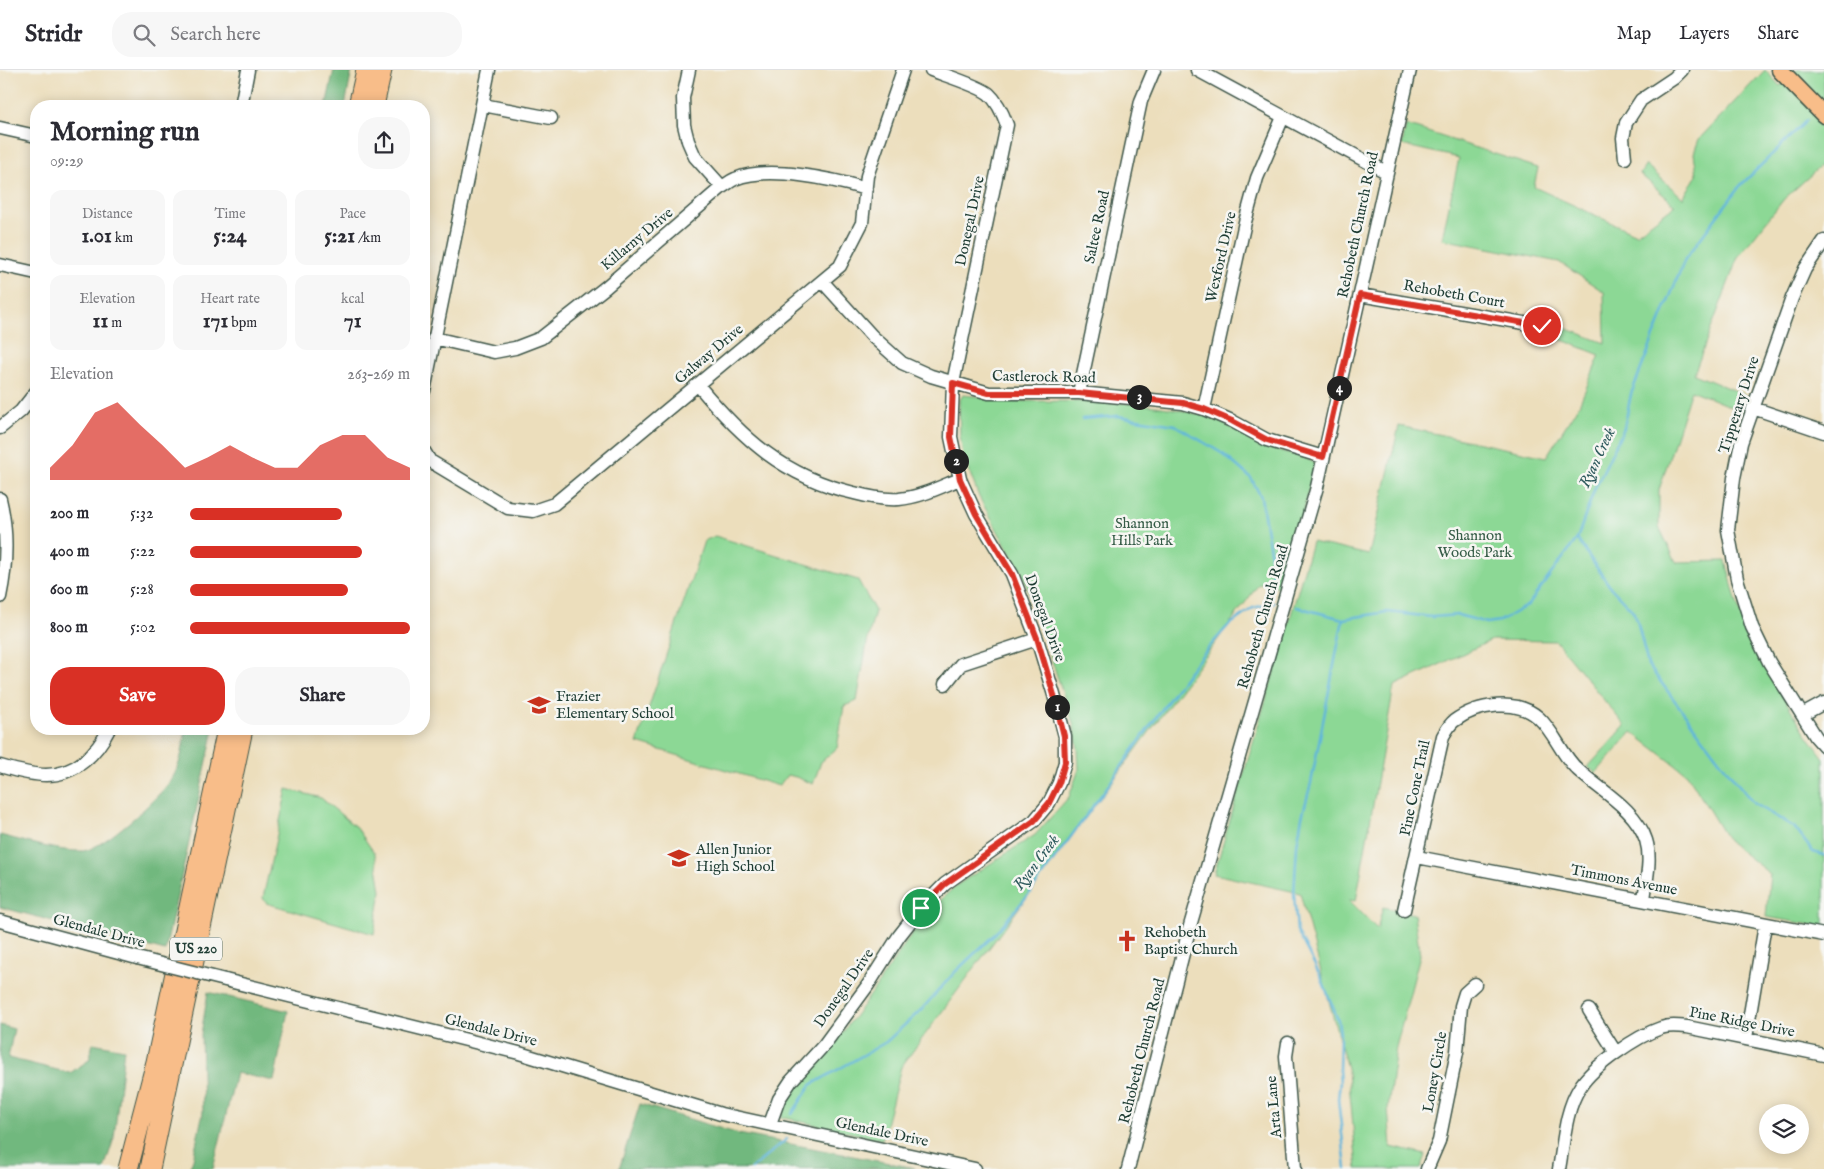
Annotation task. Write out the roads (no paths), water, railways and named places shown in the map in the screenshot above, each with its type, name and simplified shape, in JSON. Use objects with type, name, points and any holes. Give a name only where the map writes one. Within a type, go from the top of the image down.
[{"type":"highway","points":[[359,100],[366,70]]},
{"type":"highway","points":[[375,100],[382,70]]},
{"type":"highway","name":"US 220","points":[[128,1169],[156,1062],[226,735]]},
{"type":"highway","name":"US 220","points":[[150,1169],[241,735]]},
{"type":"highway","points":[[121,1169],[134,1146]]},
{"type":"main road","points":[[1782,71],[1824,116]]},
{"type":"street","points":[[242,100],[248,70]]},
{"type":"street","points":[[430,359],[489,70]]},
{"type":"street","points":[[689,70],[683,98],[684,124],[688,141],[695,157],[722,188]]},
{"type":"street","name":"Galway Drive","points":[[430,461],[508,508],[533,511],[554,504],[840,266],[862,223],[867,176],[904,70]]},
{"type":"street","name":"Donegal Drive","points":[[770,1124],[779,1098],[791,1081],[824,1045],[868,985],[899,936],[921,908],[945,884],[1034,821],[1049,803],[1059,783],[1065,762],[1064,736],[1037,638],[1012,574],[976,514],[960,479],[951,437],[953,383],[1007,125],[1000,108],[989,94],[956,78],[931,70]]},
{"type":"street","name":"Saltee Road","points":[[1079,393],[1141,101],[1154,70]]},
{"type":"street","points":[[1197,70],[1386,172]]},
{"type":"street","name":"Rehobeth Church Road","points":[[1128,1169],[1190,928],[1317,487],[1410,70]]},
{"type":"street","points":[[1625,158],[1623,138],[1626,123],[1641,100],[1674,78],[1682,70]]},
{"type":"street","points":[[483,104],[552,118]]},
{"type":"street","name":"Wexford Drive","points":[[1204,409],[1245,222],[1257,178],[1283,117]]},
{"type":"street","points":[[0,128],[30,135]]},
{"type":"street","name":"Killarny Drive","points":[[434,338],[494,352],[515,348],[541,338],[735,179],[760,173],[807,175],[844,182],[866,189]]},
{"type":"street","name":"Tipperary Drive","points":[[1824,241],[1805,270],[1792,298],[1740,443],[1728,530],[1737,579],[1752,627],[1769,662],[1824,746]]},
{"type":"street","points":[[0,265],[30,272]]},
{"type":"street","name":"Castlerock Road","points":[[822,281],[872,336],[902,363],[931,376],[989,393],[1079,393],[1183,403],[1204,409],[1232,421],[1267,440],[1323,457]]},
{"type":"street","name":"Rehobeth Court","points":[[1360,295],[1542,326]]},
{"type":"street","points":[[698,384],[724,416],[754,445],[788,468],[835,489],[875,499],[899,499],[922,494],[960,479]]},
{"type":"street","points":[[0,428],[21,411],[30,400]]},
{"type":"street","points":[[1753,408],[1824,432]]},
{"type":"street","points":[[0,499],[6,547],[5,570],[0,597]]},
{"type":"street","points":[[945,684],[960,664],[1037,638]]},
{"type":"street","points":[[1802,715],[1824,704]]},
{"type":"street","name":"Pine Cone Trail","points":[[1404,910],[1443,736],[1453,721],[1472,711],[1496,706],[1521,708],[1539,718],[1576,768],[1622,804],[1635,821],[1646,839],[1649,859],[1644,900]]},
{"type":"street","points":[[0,766],[47,775],[66,772],[93,754],[106,735]]},
{"type":"street","name":"Timmons Avenue","points":[[1417,857],[1824,935]]},
{"type":"street","name":"Glendale Drive","points":[[0,921],[137,958],[519,1053],[685,1104],[975,1169]]},
{"type":"street","points":[[1746,1038],[1765,925]]},
{"type":"street","name":"Loney Circle","points":[[1427,1169],[1439,1140],[1456,1061],[1461,1006],[1465,993],[1475,984]]},
{"type":"street","points":[[1589,1010],[1616,1053]]},
{"type":"street","name":"Pine Ridge Drive","points":[[1559,1169],[1570,1110],[1579,1088],[1590,1073],[1616,1053],[1661,1028],[1672,1026],[1688,1027],[1824,1055]]},
{"type":"street","name":"Arta Lane","points":[[1288,1043],[1286,1056],[1295,1169]]},
{"type":"waterway","name":"Ryan Creek","points":[[1297,607],[1343,619],[1387,612],[1432,617],[1458,615],[1487,623],[1500,621],[1528,605],[1577,539],[1595,488],[1624,428],[1631,394],[1685,259],[1740,186],[1807,120]]},
{"type":"waterway","points":[[1082,419],[1118,416],[1175,425],[1223,454],[1251,478],[1261,497],[1270,551],[1272,574],[1268,605]]},
{"type":"waterway","points":[[1577,539],[1611,588],[1633,611],[1648,665],[1727,770],[1754,804],[1794,827],[1813,852],[1824,855]]},
{"type":"waterway","name":"Ryan Creek","points":[[792,1114],[811,1085],[886,1042],[922,1009],[955,972],[993,936],[1029,894],[1189,671],[1210,646],[1228,626],[1253,608],[1274,603]]},
{"type":"waterway","points":[[1343,619],[1297,845],[1294,894],[1297,931],[1321,977],[1338,1020],[1340,1034],[1338,1099],[1346,1169]]},
{"type":"waterway","name":"Ryan Creek","points":[[751,1169],[787,1139]]},
{"type":"place","name":"Frazier Elementary School","points":[[539,705]]},
{"type":"place","name":"Allen Junior High School","points":[[679,858]]},
{"type":"place","name":"Rehobeth Baptist Church","points":[[1127,941]]},
{"type":"park label","name":"Shannon Hills Park","points":[[1142,532]]},
{"type":"park label","name":"Shannon Woods Park","points":[[1475,544]]}]
